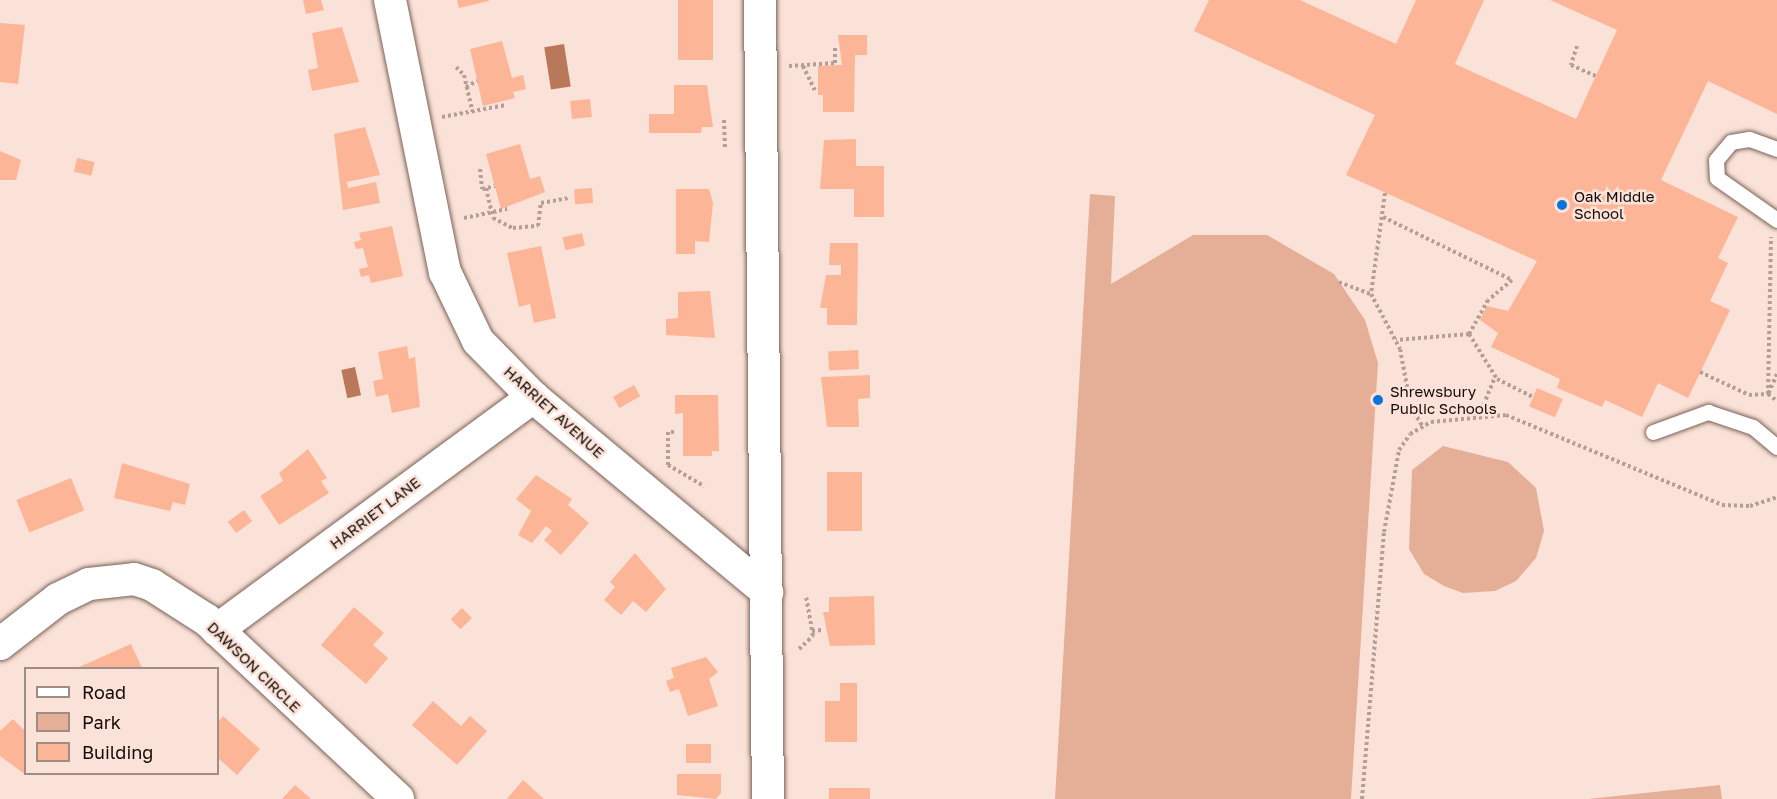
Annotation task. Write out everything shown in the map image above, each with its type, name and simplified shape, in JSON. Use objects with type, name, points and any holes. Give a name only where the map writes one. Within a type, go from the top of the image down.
[{"type":"street","name":"HARRIET AVENUE","points":[[390,0],[445,272],[478,341],[533,397],[767,592]]},
{"type":"street","points":[[760,0],[768,799]]},
{"type":"street","name":"HARRIET LANE","points":[[217,630],[533,397]]},
{"type":"street","name":"DAWSON CIRCLE","points":[[0,644],[58,599],[112,579],[152,585],[217,630],[398,799]]},
{"type":"lane","points":[[1777,149],[1749,139],[1731,142],[1716,160],[1717,178],[1777,220]]},
{"type":"lane","points":[[1653,432],[1708,412],[1753,427],[1777,447]]},
{"type":"path","points":[[1576,46],[1571,65],[1596,76]]},
{"type":"path","points":[[784,66],[835,63],[836,47]]},
{"type":"path","points":[[803,66],[816,93]]},
{"type":"path","points":[[456,67],[466,87],[472,111]]},
{"type":"path","points":[[466,87],[477,81]]},
{"type":"path","points":[[415,123],[506,105]]},
{"type":"path","points":[[724,120],[724,149]]},
{"type":"path","points":[[480,169],[490,212],[501,224],[531,230],[542,222],[540,203],[569,198]]},
{"type":"path","points":[[486,188],[495,186]]},
{"type":"path","points":[[1385,193],[1371,294],[1396,340],[1411,407],[1423,427]]},
{"type":"path","points":[[435,224],[507,209]]},
{"type":"path","points":[[1383,217],[1512,280],[1488,300],[1469,334]]},
{"type":"path","points":[[1768,394],[1769,241],[1777,227]]},
{"type":"path","points":[[1339,282],[1371,294]]},
{"type":"path","points":[[1396,340],[1469,334]]},
{"type":"path","points":[[1469,334],[1496,377],[1533,397]]},
{"type":"path","points":[[1700,372],[1749,395],[1768,394],[1777,401]]},
{"type":"path","points":[[1768,394],[1777,374]]},
{"type":"path","points":[[1479,416],[1496,377]]},
{"type":"path","points":[[1362,799],[1391,479],[1399,450],[1423,427],[1479,416],[1535,423],[1722,505],[1750,506],[1777,497]]},
{"type":"path","points":[[674,432],[668,432],[668,465],[704,486]]},
{"type":"path","points":[[799,649],[810,644],[812,631],[806,597]]},
{"type":"path","points":[[812,631],[822,630]]},
{"type":"green space","points":[[1090,194],[1115,196],[1111,284],[1193,235],[1267,235],[1334,274],[1365,320],[1378,363],[1351,799],[1055,799]]},
{"type":"green space","points":[[1443,446],[1508,462],[1536,488],[1544,531],[1536,558],[1516,581],[1495,591],[1463,593],[1444,586],[1424,574],[1409,549],[1412,470]]},
{"type":"green space","points":[[1720,785],[1722,799],[1588,799]]},
{"type":"shaded area","points":[[564,44],[571,86],[551,90],[544,47]]},
{"type":"shaded area","points":[[355,367],[361,395],[347,398],[341,370]]},
{"type":"building","points":[[303,0],[321,0],[324,10],[306,14]]},
{"type":"building","points":[[457,0],[489,0],[489,1],[459,8]]},
{"type":"building","points":[[678,0],[713,0],[713,60],[678,60]]},
{"type":"building","name":"Oak Middle School","points":[[1209,0],[1300,0],[1396,44],[1416,0],[1484,0],[1455,64],[1576,119],[1617,30],[1550,0],[1777,0],[1777,114],[1708,81],[1661,180],[1738,217],[1718,258],[1728,263],[1710,301],[1730,310],[1688,398],[1658,383],[1642,417],[1605,400],[1602,407],[1557,388],[1560,379],[1491,347],[1498,333],[1480,320],[1487,306],[1508,311],[1537,261],[1346,175],[1375,115],[1194,31]]},
{"type":"building","points":[[0,23],[25,25],[18,84],[0,82]]},
{"type":"building","points":[[342,27],[359,82],[312,91],[308,70],[318,68],[312,33]]},
{"type":"building","points":[[838,35],[867,35],[867,55],[855,55],[854,112],[823,112],[823,95],[818,95],[818,66],[842,65]]},
{"type":"building","points":[[502,41],[512,78],[523,75],[526,89],[513,92],[515,98],[483,106],[470,49]]},
{"type":"building","points":[[674,85],[707,85],[713,127],[702,127],[701,133],[649,133],[649,114],[674,114]]},
{"type":"building","points":[[590,99],[592,117],[572,119],[570,101]]},
{"type":"building","points":[[365,127],[380,175],[347,182],[348,188],[376,182],[380,203],[343,210],[334,134]]},
{"type":"building","points":[[856,139],[856,166],[884,166],[884,217],[854,217],[854,189],[820,189],[824,140]]},
{"type":"building","points":[[520,144],[530,179],[540,176],[545,192],[501,209],[486,154]]},
{"type":"building","points":[[0,151],[21,160],[16,180],[0,180]]},
{"type":"building","points":[[77,158],[95,162],[91,176],[74,172]]},
{"type":"building","points":[[592,188],[593,203],[575,204],[574,189]]},
{"type":"building","points":[[676,189],[709,189],[713,203],[709,242],[695,241],[695,254],[676,254]]},
{"type":"building","points":[[392,226],[403,276],[371,283],[369,275],[361,277],[359,269],[368,267],[363,248],[356,249],[354,242],[361,240],[359,233]]},
{"type":"building","points":[[582,233],[585,246],[565,250],[563,237]]},
{"type":"building","points":[[830,243],[858,243],[857,325],[827,325],[827,308],[820,308],[826,275],[841,275],[841,265],[829,265]]},
{"type":"building","points":[[541,246],[556,318],[534,323],[530,304],[519,307],[507,253]]},
{"type":"building","points":[[710,291],[715,338],[666,335],[666,319],[678,318],[678,292]]},
{"type":"building","points":[[407,346],[409,359],[415,357],[420,407],[392,413],[388,394],[376,397],[373,381],[383,379],[378,352]]},
{"type":"building","points":[[858,350],[859,369],[829,371],[828,352]]},
{"type":"building","points":[[870,375],[870,398],[858,399],[859,427],[827,427],[821,377]]},
{"type":"building","points":[[634,385],[640,396],[619,408],[613,397]]},
{"type":"building","points":[[1537,388],[1563,399],[1555,417],[1529,406]]},
{"type":"building","points":[[675,395],[718,395],[719,451],[712,451],[712,456],[683,456],[683,413],[675,414]]},
{"type":"building","points":[[308,449],[327,478],[321,481],[329,493],[279,525],[260,496],[283,481],[279,473]]},
{"type":"building","points":[[122,463],[190,484],[185,505],[173,502],[170,511],[114,498]]},
{"type":"building","points":[[827,472],[862,472],[862,531],[827,531]]},
{"type":"building","points":[[536,475],[572,499],[568,505],[589,523],[561,555],[544,540],[552,531],[546,526],[532,543],[518,535],[531,511],[516,499]]},
{"type":"building","points":[[71,478],[84,510],[29,533],[16,500]]},
{"type":"building","points":[[244,510],[252,521],[236,533],[228,522]]},
{"type":"building","points":[[635,553],[666,589],[646,612],[633,601],[621,615],[604,600],[615,587],[610,582]]},
{"type":"building","points":[[874,596],[875,645],[830,646],[823,612],[829,612],[829,597]]},
{"type":"building","points":[[354,607],[384,633],[373,645],[388,658],[366,684],[321,645]]},
{"type":"building","points":[[462,608],[472,618],[461,629],[451,619]]},
{"type":"building","points":[[131,644],[142,667],[79,667]]},
{"type":"building","points":[[706,657],[718,672],[709,679],[718,706],[688,716],[679,689],[670,692],[666,681],[674,678],[671,668]]},
{"type":"building","points":[[840,683],[857,683],[857,742],[825,742],[825,701],[840,701]]},
{"type":"building","points":[[433,701],[461,726],[470,716],[487,731],[457,765],[412,725]]},
{"type":"building","points":[[223,716],[260,749],[237,775],[219,759],[219,721]]},
{"type":"building","points":[[13,719],[24,730],[24,774],[0,756],[0,731]]},
{"type":"building","points":[[686,744],[711,744],[711,763],[686,763]]},
{"type":"building","points":[[677,774],[721,774],[721,793],[716,799],[677,795]]},
{"type":"building","points":[[523,780],[544,799],[507,799]]},
{"type":"building","points":[[295,785],[311,799],[282,799]]},
{"type":"building","points":[[829,788],[870,788],[870,799],[829,799]]},
{"type":"place","name":"Oak Middle School","points":[[1562,205]]},
{"type":"place","name":"Shrewsbury Public Schools","points":[[1378,400]]}]
